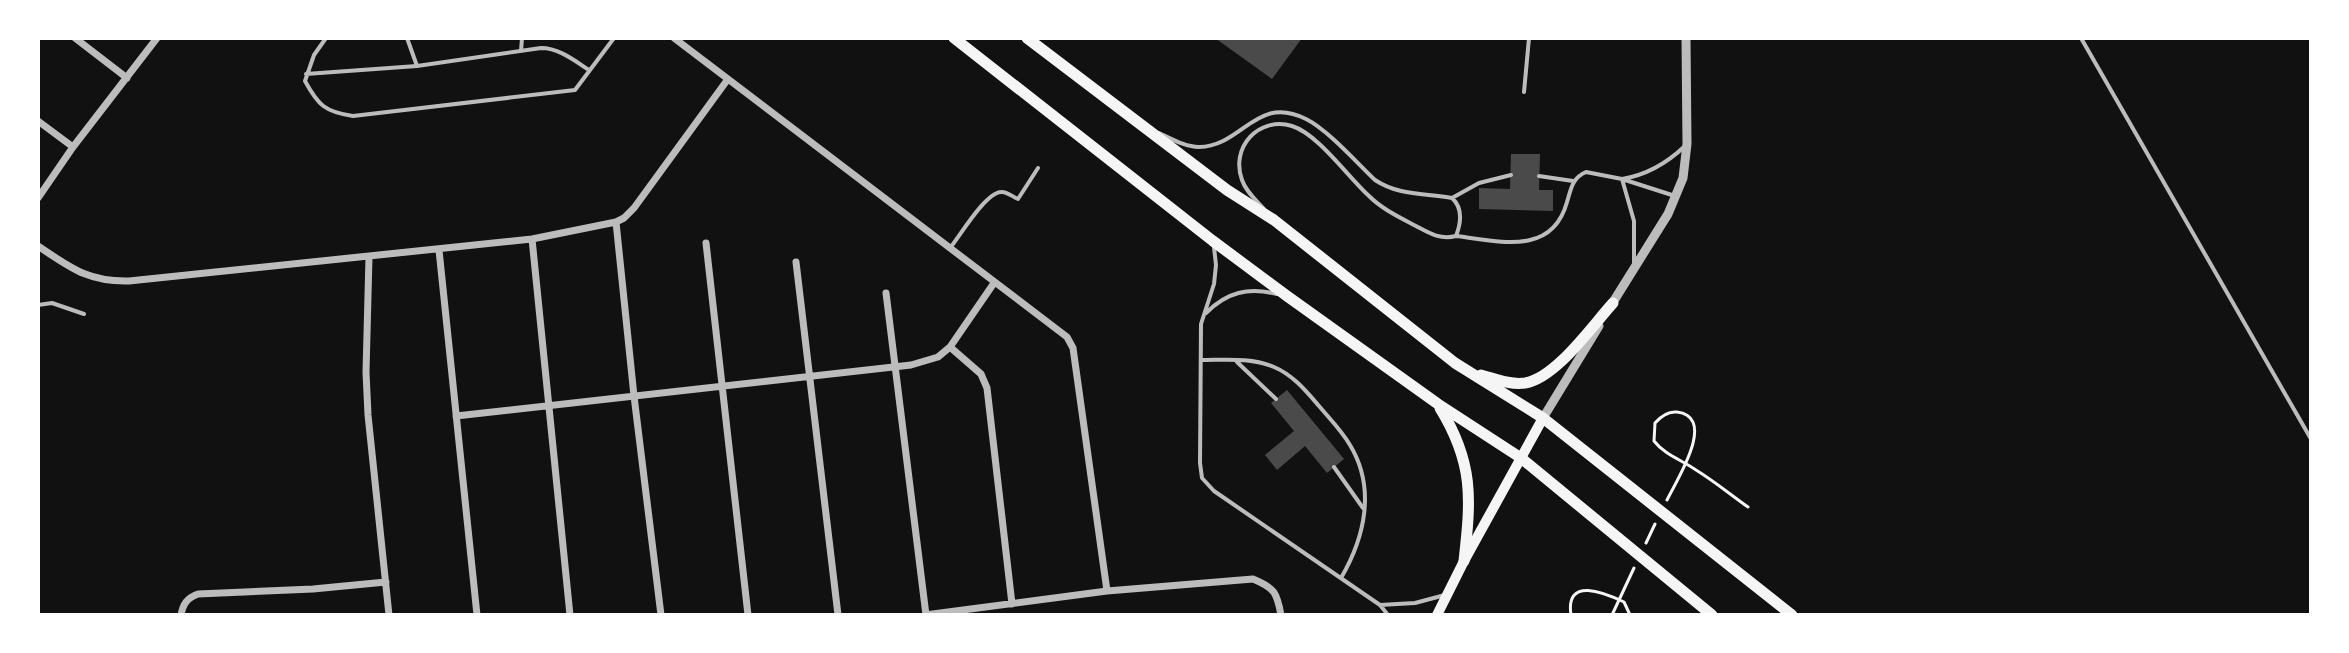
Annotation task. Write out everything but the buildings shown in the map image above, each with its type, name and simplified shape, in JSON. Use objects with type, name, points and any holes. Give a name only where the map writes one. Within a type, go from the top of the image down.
[{"type":"main road","points":[[954,38],[1287,296],[1438,404],[1521,458],[1712,615]]},
{"type":"main road","points":[[1027,38],[1227,190],[1274,220],[1455,363],[1543,418],[1792,615]]},
{"type":"main road","points":[[1455,363],[1513,383],[1539,379],[1552,370],[1613,303]]},
{"type":"main road","points":[[1438,404],[1458,441],[1468,476],[1464,561]]},
{"type":"main road","points":[[1437,615],[1543,418]]},
{"type":"street","points":[[75,38],[127,78]]},
{"type":"street","points":[[38,198],[157,38]]},
{"type":"street","points":[[674,38],[1067,337],[1073,345],[1107,591]]},
{"type":"street","points":[[1543,418],[1676,197],[1683,178],[1687,144],[1686,38]]},
{"type":"street","points":[[38,246],[91,278],[106,282],[439,250],[532,239],[616,222],[634,208],[728,79]]},
{"type":"street","points":[[38,121],[73,147]]},
{"type":"street","points":[[616,222],[661,615]]},
{"type":"street","points":[[532,239],[570,615]]},
{"type":"street","points":[[706,243],[748,615]]},
{"type":"street","points":[[439,250],[477,615]]},
{"type":"street","points":[[369,257],[368,415],[389,615]]},
{"type":"street","points":[[796,262],[838,615]]},
{"type":"street","points":[[456,416],[925,362],[938,357],[950,347],[994,283]]},
{"type":"street","points":[[886,293],[925,615],[1107,591],[1253,579],[1273,589],[1281,615]]},
{"type":"street","points":[[950,347],[981,374],[987,388],[1012,604]]},
{"type":"street","points":[[181,615],[186,601],[198,594],[386,582]]},
{"type":"lane","points":[[326,38],[314,55],[305,81],[324,109],[353,116],[575,90],[614,38]]},
{"type":"lane","points":[[407,38],[417,66]]},
{"type":"lane","points":[[521,51],[522,38]]},
{"type":"lane","points":[[1524,92],[1529,38]]},
{"type":"lane","points":[[2081,38],[2311,439]]},
{"type":"lane","points":[[306,74],[417,66],[549,48],[589,70]]},
{"type":"lane","points":[[1137,122],[1179,142],[1203,147],[1222,142],[1259,117],[1275,113],[1306,119],[1375,180],[1390,189],[1452,198],[1460,212],[1456,236]]},
{"type":"lane","points":[[1274,220],[1245,187],[1241,178],[1241,153],[1246,141],[1256,131],[1274,124],[1305,131],[1382,207],[1434,235],[1446,238],[1456,236],[1523,242],[1541,238],[1552,229],[1566,207],[1574,181],[1586,172],[1622,179],[1676,197]]},
{"type":"lane","points":[[1622,179],[1648,173],[1687,144]]},
{"type":"lane","points":[[950,248],[989,198],[1005,192],[1018,199],[1038,168]]},
{"type":"lane","points":[[1452,198],[1479,183],[1511,175]]},
{"type":"lane","points":[[1539,176],[1574,181]]},
{"type":"lane","points":[[1622,179],[1634,221],[1634,270]]},
{"type":"lane","points":[[1213,241],[1216,265],[1214,284],[1202,318],[1200,463],[1205,482],[1380,605],[1388,615]]},
{"type":"lane","points":[[1202,318],[1226,297],[1239,291],[1260,290],[1287,296]]},
{"type":"lane","points":[[38,305],[52,303],[84,314]]},
{"type":"lane","points":[[1201,360],[1258,362],[1284,372],[1297,382],[1343,434],[1356,456],[1362,477],[1365,510],[1356,550],[1341,578]]},
{"type":"lane","points":[[1235,360],[1276,399]]},
{"type":"lane","points":[[1334,467],[1365,510]]},
{"type":"lane","points":[[1380,605],[1415,603],[1448,594]]},
{"type":"path","points":[[1662,510],[1689,453],[1696,437],[1690,418],[1671,412],[1660,418],[1653,429],[1654,441],[1658,446],[1701,473],[1748,507]]},
{"type":"path","points":[[1642,552],[1655,524]]},
{"type":"path","points":[[1612,615],[1635,566]]},
{"type":"path","points":[[1571,615],[1574,597],[1585,590],[1592,590],[1624,602],[1630,615]]}]
